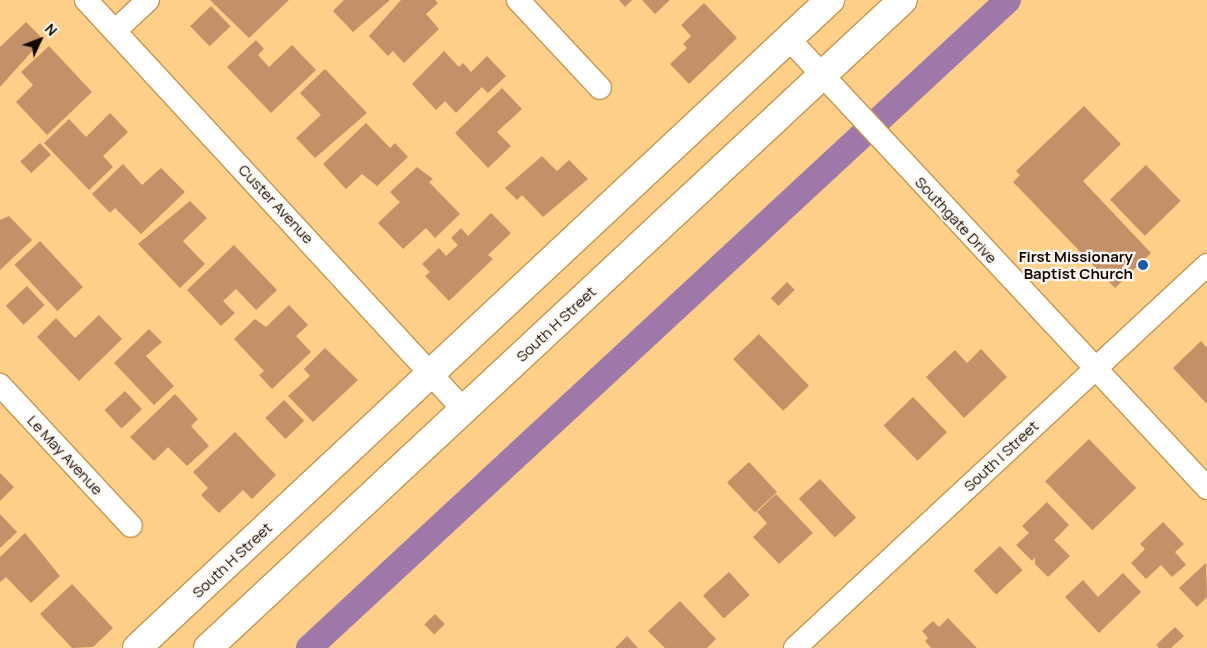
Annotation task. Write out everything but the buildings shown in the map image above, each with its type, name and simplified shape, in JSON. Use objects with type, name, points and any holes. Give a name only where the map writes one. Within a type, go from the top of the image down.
[{"type":"street","name":"Custer Avenue","points":[[86,0],[433,372],[464,410]]},
{"type":"street","points":[[115,31],[148,0]]},
{"type":"street","points":[[518,0],[600,88]]},
{"type":"street","name":"South H Street","points":[[137,648],[830,0]]},
{"type":"street","name":"South H Street","points":[[208,648],[821,74],[903,0]]},
{"type":"street","name":"Southgate Drive","points":[[788,38],[1207,488]]},
{"type":"street","name":"South I Street","points":[[795,648],[1207,265]]},
{"type":"street","name":"Le May Avenue","points":[[0,385],[131,526]]},
{"type":"waterway","points":[[309,648],[1008,0]]},
{"type":"place","name":"First Missionary Baptist Church","points":[[1143,265]]}]
